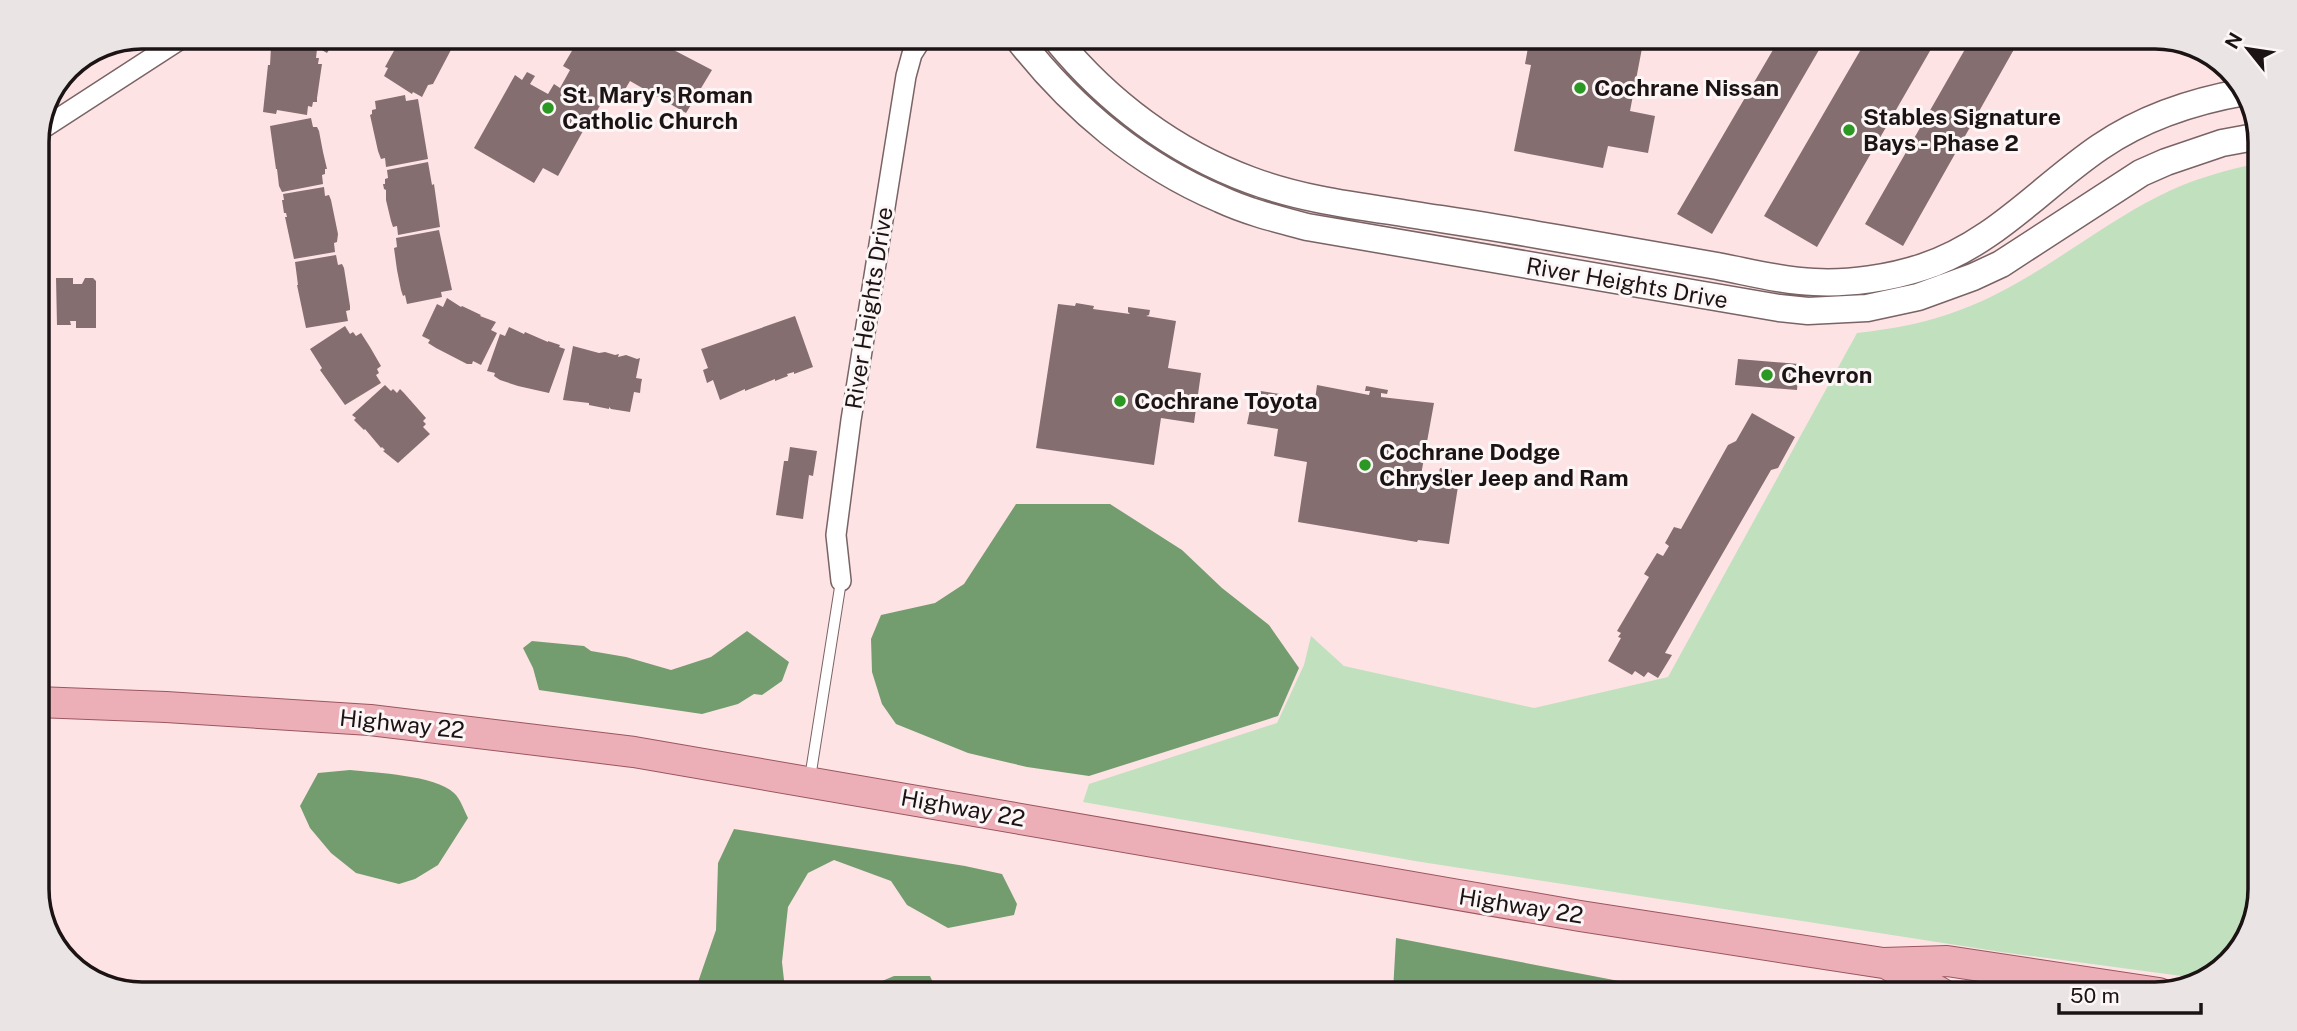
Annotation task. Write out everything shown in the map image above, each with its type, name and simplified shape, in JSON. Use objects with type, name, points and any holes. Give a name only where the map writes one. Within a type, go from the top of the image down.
[{"type":"main road","name":"Highway 22","points":[[49,702],[191,708],[370,720],[634,752],[1419,889],[1883,962],[1947,961],[2086,982]]},
{"type":"main road","name":"Highway 22","points":[[1883,962],[1920,982]]},
{"type":"street","points":[[51,123],[165,49]]},
{"type":"street","name":"River Heights Drive","points":[[841,581],[836,536],[851,420],[906,76],[915,49]]},
{"type":"street","name":"River Heights Drive","points":[[1026,49],[1088,116],[1112,134],[1170,174],[1243,209],[1307,227],[1808,311],[1835,311],[1892,303],[1918,297],[1973,277],[2028,248],[2141,173],[2192,152],[2248,138]]},
{"type":"street","name":"River Heights Drive","points":[[1066,49],[1114,99],[1150,127],[1199,157],[1250,180],[1319,201],[1534,234],[1793,280],[1830,282],[1853,281],[1901,272],[1950,256],[2001,226],[2098,148],[2122,133],[2168,111],[2202,100],[2235,94]]},
{"type":"street","points":[[1243,209],[1250,180]]},
{"type":"street","points":[[1531,266],[1534,234]]},
{"type":"street","points":[[1718,298],[1720,267]]},
{"type":"street","points":[[1830,282],[1835,311]]},
{"type":"lane","points":[[810,782],[841,581]]},
{"type":"shaded area","points":[[2248,166],[2248,889],[2246,907],[2236,935],[2207,966],[2186,977],[2001,952],[1415,861],[1083,802],[1089,784],[1277,723],[1304,665],[1311,636],[1344,666],[1534,708],[1668,677],[1857,333],[1922,322],[1986,299],[2012,286],[2109,224],[2159,196],[2208,176]]},
{"type":"shaded area","points":[[1016,504],[1110,504],[1182,550],[1222,588],[1269,625],[1299,668],[1278,716],[1089,776],[1027,767],[968,753],[896,724],[882,704],[872,672],[871,639],[881,615],[935,603],[964,584]]},
{"type":"shaded area","points":[[747,631],[789,662],[782,681],[762,695],[754,694],[738,704],[702,714],[539,690],[533,668],[523,648],[532,641],[584,646],[591,651],[626,657],[671,670],[711,657]]},
{"type":"shaded area","points":[[350,770],[433,782],[456,795],[468,818],[438,865],[415,879],[399,884],[356,873],[331,853],[310,828],[300,806],[318,773]]},
{"type":"shaded area","points":[[734,829],[1002,874],[1017,904],[1014,915],[948,928],[907,905],[891,881],[834,860],[808,873],[788,907],[782,962],[784,982],[698,982],[716,930],[718,863]]},
{"type":"shaded area","points":[[1396,938],[1624,982],[1394,982]]},
{"type":"shaded area","points":[[894,976],[930,976],[933,982],[880,982]]},
{"type":"building","points":[[271,49],[317,49],[318,64],[322,64],[317,102],[313,102],[312,107],[308,106],[307,115],[277,110],[276,114],[263,112]]},
{"type":"building","points":[[395,49],[451,49],[433,84],[428,85],[422,97],[413,92],[412,94],[384,76],[388,68],[385,67]]},
{"type":"building","name":"St. Mary's Roman Catholic Church","points":[[573,49],[672,49],[712,70],[686,113],[630,81],[620,98],[604,89],[598,100],[602,102],[593,118],[589,116],[586,121],[588,122],[558,176],[543,168],[534,183],[474,148],[515,75],[522,80],[527,72],[535,76],[530,84],[548,94],[554,84],[560,88],[570,70],[563,66]]},
{"type":"building","name":"Cochrane Nissan","points":[[1528,49],[1642,49],[1630,111],[1655,116],[1648,153],[1608,146],[1603,168],[1514,151],[1531,65],[1525,64]]},
{"type":"building","points":[[1773,49],[1820,49],[1712,234],[1677,214]]},
{"type":"building","name":"Stables Signature Bays - Phase 2","points":[[1861,49],[1931,49],[1817,247],[1764,216]]},
{"type":"building","points":[[1965,49],[2014,49],[1903,246],[1865,224]]},
{"type":"building","points":[[405,95],[406,101],[418,99],[428,159],[386,167],[385,158],[381,159],[378,151],[370,115],[372,110],[376,109],[375,101]]},
{"type":"building","points":[[311,118],[313,127],[317,127],[319,131],[327,169],[322,175],[323,184],[282,192],[270,126]]},
{"type":"building","points":[[428,162],[440,227],[398,235],[397,226],[393,227],[391,221],[383,184],[388,178],[387,170]]},
{"type":"building","points":[[324,187],[325,196],[329,195],[331,200],[338,234],[337,242],[334,243],[335,252],[294,259],[284,213],[283,194]]},
{"type":"building","points":[[439,230],[452,290],[441,292],[442,297],[407,304],[397,270],[394,248],[397,247],[396,238]]},
{"type":"building","points":[[336,255],[338,265],[342,264],[344,268],[350,306],[350,310],[346,311],[348,321],[306,328],[295,262]]},
{"type":"building","points":[[56,278],[73,278],[73,284],[82,284],[85,278],[93,278],[96,281],[96,328],[76,328],[76,321],[70,321],[71,325],[57,325]]},
{"type":"building","points":[[447,298],[496,322],[491,330],[497,333],[481,365],[473,361],[472,364],[467,364],[436,348],[428,343],[430,340],[422,336],[437,304],[443,307]]},
{"type":"building","name":"Cochrane Toyota","points":[[1076,303],[1094,306],[1093,309],[1130,314],[1128,307],[1150,310],[1146,316],[1176,321],[1168,368],[1201,373],[1194,423],[1161,418],[1154,465],[1036,448],[1058,304],[1075,306]]},
{"type":"building","points":[[795,316],[813,367],[720,400],[713,380],[707,383],[703,370],[708,368],[701,349]]},
{"type":"building","points":[[345,326],[350,334],[353,332],[356,336],[361,333],[370,347],[381,366],[376,375],[381,383],[345,405],[320,370],[322,368],[310,349]]},
{"type":"building","points":[[509,327],[565,349],[549,393],[500,380],[494,376],[495,373],[487,371],[500,334],[505,336]]},
{"type":"building","points":[[573,346],[599,353],[619,354],[618,357],[626,355],[640,358],[636,378],[642,379],[640,393],[634,392],[630,412],[563,400]]},
{"type":"building","name":"Chevron","points":[[1738,359],[1799,364],[1797,390],[1735,385]]},
{"type":"building","points":[[385,385],[391,391],[393,389],[397,393],[400,389],[404,393],[426,418],[423,427],[430,434],[398,463],[383,451],[385,450],[352,415]]},
{"type":"building","name":"Cochrane Dodge Chrysler Jeep and Ram","points":[[1317,385],[1369,395],[1370,391],[1365,391],[1366,386],[1388,390],[1387,394],[1381,393],[1381,397],[1434,403],[1421,475],[1438,477],[1440,468],[1452,470],[1451,479],[1459,480],[1449,544],[1417,542],[1298,522],[1307,462],[1274,456],[1278,429],[1247,424],[1254,390],[1317,402]]},
{"type":"building","points":[[1752,413],[1795,437],[1778,468],[1771,470],[1665,653],[1672,655],[1658,678],[1648,672],[1644,677],[1635,671],[1632,675],[1608,661],[1621,638],[1618,637],[1621,633],[1617,631],[1649,577],[1644,574],[1657,553],[1663,556],[1669,546],[1665,543],[1674,527],[1681,529],[1728,445],[1736,441]]},
{"type":"building","points":[[790,447],[817,451],[813,476],[809,475],[803,519],[776,515],[784,461],[788,461]]},
{"type":"place","name":"Cochrane Nissan","points":[[1580,88]]},
{"type":"place","name":"St. Mary's Roman Catholic Church","points":[[548,108]]},
{"type":"place","name":"Stables Signature Bays - Phase 2","points":[[1849,130]]},
{"type":"place","name":"Chevron","points":[[1767,375]]},
{"type":"place","name":"Cochrane Toyota","points":[[1120,401]]},
{"type":"place","name":"Cochrane Dodge Chrysler Jeep and Ram","points":[[1365,465]]}]
